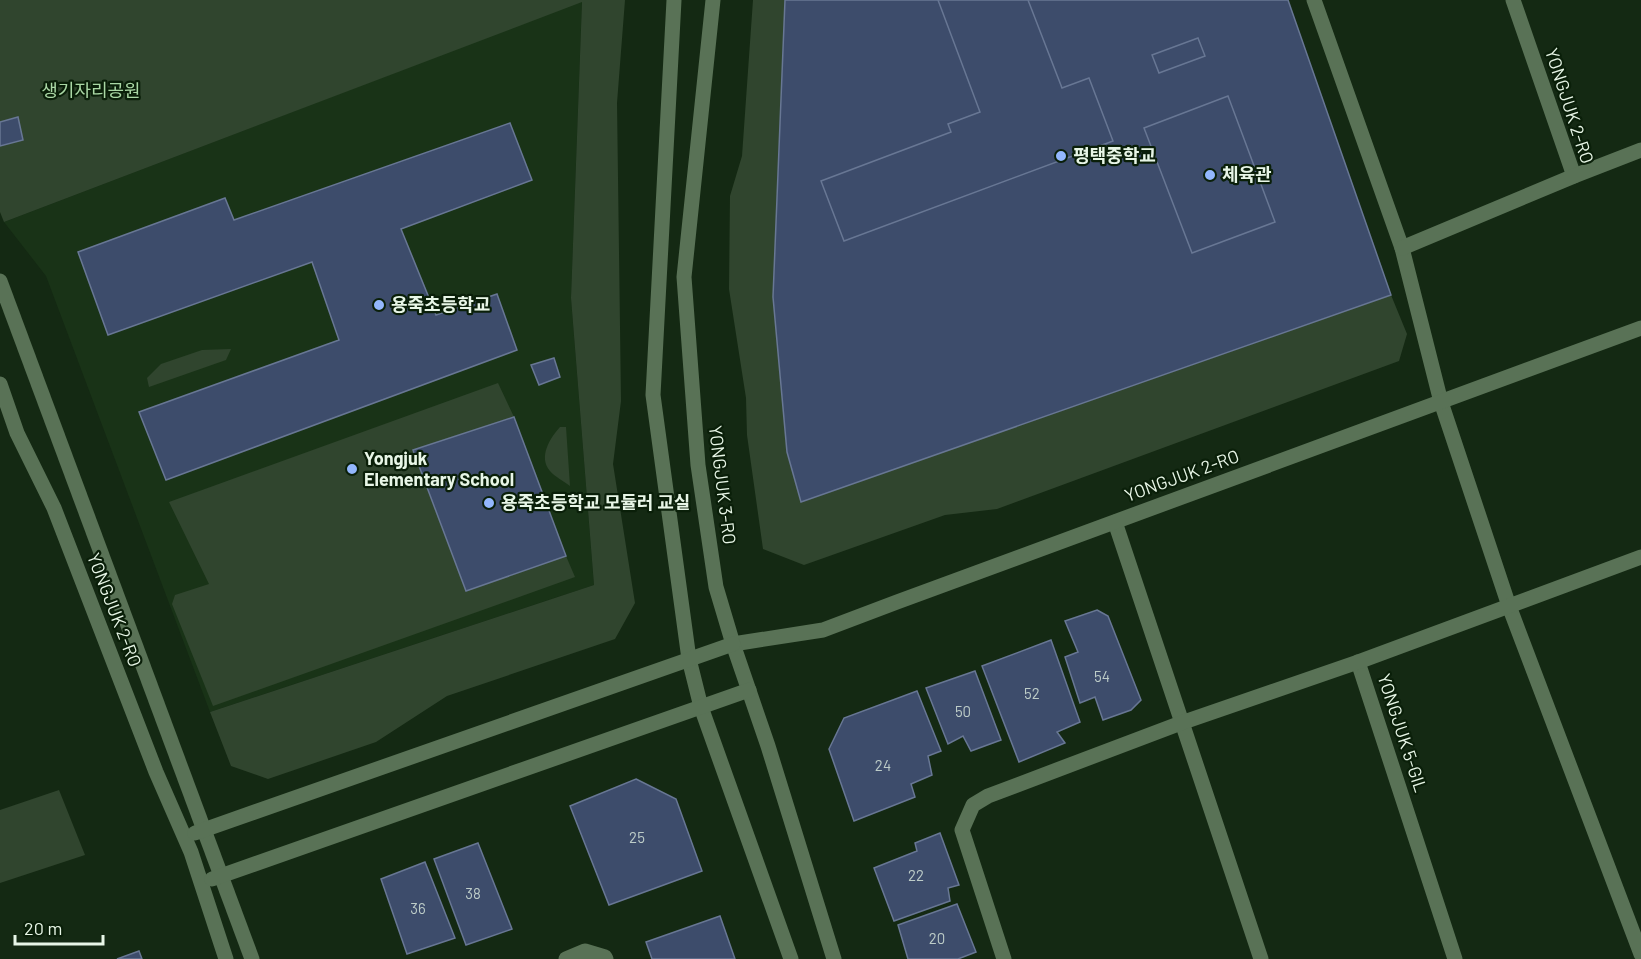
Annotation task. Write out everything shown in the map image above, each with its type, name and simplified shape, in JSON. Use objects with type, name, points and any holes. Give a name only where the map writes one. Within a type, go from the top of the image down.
[{"type":"street","points":[[674,0],[653,394],[689,659],[701,707],[791,959]]},
{"type":"street","name":"YONGJUK 3-RO","points":[[713,0],[684,277],[698,465],[716,587],[834,959]]},
{"type":"street","points":[[1314,0],[1402,248],[1441,402],[1509,606],[1641,954]]},
{"type":"street","name":"YONGJUK 2-RO","points":[[1402,248],[1574,176],[1513,0]]},
{"type":"street","points":[[1574,176],[1641,150]]},
{"type":"street","points":[[0,281],[252,959]]},
{"type":"street","name":"YONGJUK 2-RO","points":[[184,837],[733,644],[823,630],[1641,328]]},
{"type":"street","name":"YONGJUK 2-RO","points":[[0,384],[17,433],[54,508],[152,761],[191,852],[226,959]]},
{"type":"street","points":[[1115,522],[1261,959]]},
{"type":"street","points":[[1358,662],[1641,557]]},
{"type":"street","name":"YONGJUK 5-GIL","points":[[1004,959],[962,830],[973,805],[988,796],[1181,723],[1358,662],[1455,959]]},
{"type":"street","points":[[201,883],[749,690]]},
{"type":"street","points":[[566,959],[585,951],[606,959]]},
{"type":"shaded area","name":"Yongjuk Elementary School","points":[[582,1],[571,298],[594,585],[210,712],[46,276],[4,222]]},
{"type":"green space","name":"생기자리공원","points":[[0,0],[625,0],[617,103],[621,401],[613,464],[635,603],[615,639],[447,696],[376,742],[268,779],[231,766],[210,712],[594,585],[571,298],[582,2],[4,222],[0,212]]},
{"type":"green space","points":[[753,0],[785,0],[773,297],[787,452],[801,502],[1391,295],[1407,334],[1399,361],[997,509],[945,515],[804,565],[763,549],[747,435],[746,398],[729,289],[730,196],[742,156]]},
{"type":"green space","points":[[231,349],[226,360],[149,387],[147,378],[161,364],[202,350]]},
{"type":"green space","points":[[498,383],[514,417],[413,450],[466,591],[566,556],[575,577],[213,706],[172,604],[175,595],[209,584],[169,502]]},
{"type":"green space","points":[[560,427],[566,427],[570,486],[552,473],[545,460],[549,442]]},
{"type":"green space","points":[[59,790],[85,855],[0,883],[0,810]]},
{"type":"building","name":"평택중학교","points":[[785,0],[1288,0],[1391,295],[801,502],[787,452],[773,297]]},
{"type":"building","name":"평택중학교","points":[[938,0],[1028,0],[1062,88],[1089,78],[1113,141],[844,241],[821,181],[951,132],[948,124],[980,112]]},
{"type":"building","points":[[1198,38],[1205,56],[1159,73],[1152,55]]},
{"type":"building","name":"체육관","points":[[1228,96],[1275,222],[1192,253],[1144,128]]},
{"type":"building","points":[[18,117],[23,140],[0,146],[0,122]]},
{"type":"building","name":"용죽초등학교","points":[[510,123],[532,180],[401,229],[436,315],[497,294],[517,350],[166,480],[139,412],[339,340],[312,262],[108,335],[78,252],[225,198],[234,220]]},
{"type":"building","points":[[554,358],[560,377],[539,385],[531,365]]},
{"type":"building","name":"용죽초등학교 모듈러 교실","points":[[514,417],[566,556],[466,591],[413,450]]},
{"type":"building","points":[[1097,610],[1108,616],[1141,700],[1131,710],[1103,720],[1095,697],[1080,703],[1065,657],[1078,652],[1065,621]]},
{"type":"building","points":[[1051,640],[1080,722],[1057,732],[1065,743],[1019,762],[982,666]]},
{"type":"building","points":[[975,671],[1001,740],[971,751],[963,736],[948,744],[926,688]]},
{"type":"building","points":[[917,691],[941,751],[928,756],[932,775],[911,784],[915,797],[854,821],[829,749],[844,718]]},
{"type":"building","points":[[636,779],[676,799],[702,871],[609,905],[570,806]]},
{"type":"building","points":[[940,833],[959,885],[948,888],[950,901],[894,921],[874,868],[917,851],[915,843]]},
{"type":"building","points":[[478,843],[512,929],[466,945],[434,859]]},
{"type":"building","points":[[425,862],[455,938],[407,954],[381,879]]},
{"type":"building","points":[[957,904],[976,952],[958,959],[908,959],[898,925]]},
{"type":"building","points":[[720,916],[735,959],[652,959],[646,942]]},
{"type":"building","points":[[139,951],[142,959],[117,959]]},
{"type":"place","name":"평택중학교","points":[[1061,156]]},
{"type":"place","name":"체육관","points":[[1210,175]]},
{"type":"place","name":"용죽초등학교","points":[[379,305]]},
{"type":"place","name":"Yongjuk Elementary School","points":[[352,469]]},
{"type":"place","name":"용죽초등학교 모듈러 교실","points":[[489,503]]}]
